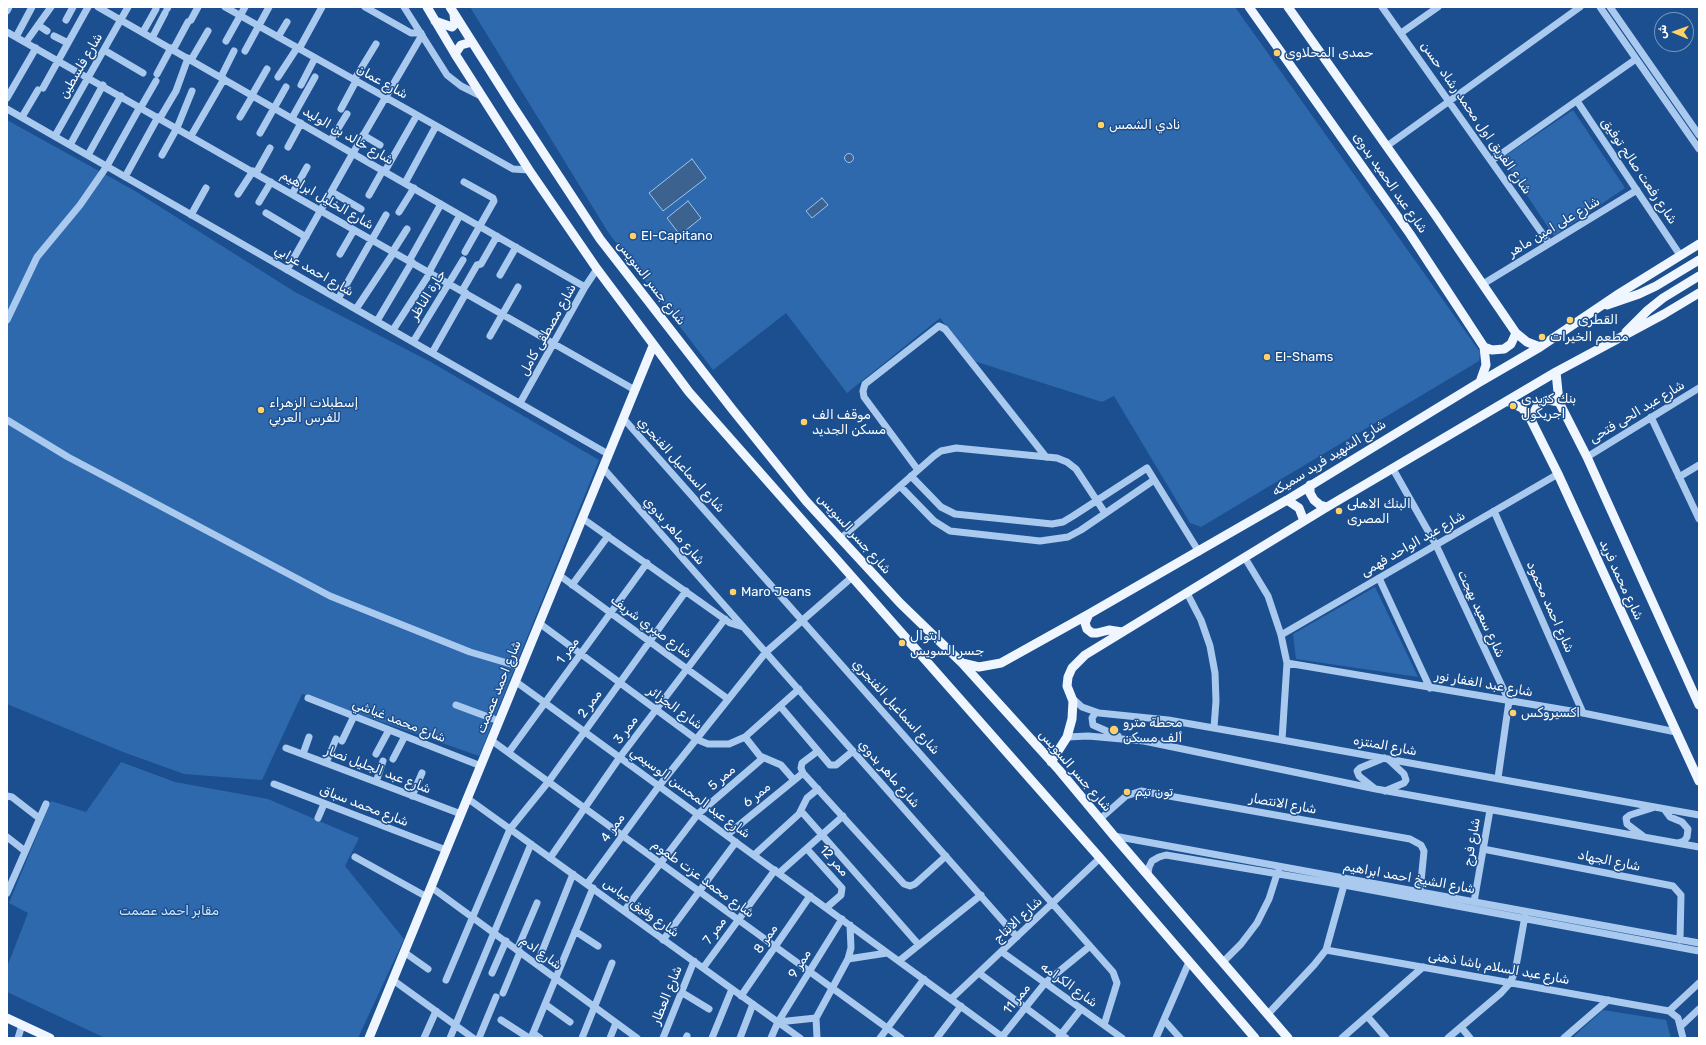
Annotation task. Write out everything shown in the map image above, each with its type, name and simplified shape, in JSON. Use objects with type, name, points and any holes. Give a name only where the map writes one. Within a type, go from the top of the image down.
[{"type":"main road","points":[[427,7],[454,54],[529,170],[597,269],[653,346],[689,392],[851,578],[1100,858],[1255,1038]]},
{"type":"main road","name":"شارع عبد الحميد بدوى","points":[[1249,7],[1410,234],[1484,348],[1486,365],[1480,382]]},
{"type":"main road","name":"شارع عبد الحميد بدوى","points":[[1288,7],[1387,146],[1516,333],[1527,342],[1540,347]]},
{"type":"main road","points":[[435,21],[449,27],[454,26],[455,20],[452,9]]},
{"type":"main road","name":"شارع جسر السويس","points":[[452,9],[600,239],[732,409],[806,501],[900,603],[962,663],[1051,762],[1288,1038]]},
{"type":"main road","points":[[454,54],[461,45],[472,42]]},
{"type":"main road","name":"شارع الشهيد فريد سميكه","points":[[962,663],[980,667],[1001,663],[1199,552],[1540,347],[1620,293],[1699,244]]},
{"type":"main road","points":[[1602,306],[1638,294],[1699,260]]},
{"type":"main road","points":[[1621,338],[1653,306],[1699,276]]},
{"type":"main road","points":[[1051,762],[1067,737],[1074,710],[1067,681],[1072,668],[1085,655],[1327,507],[1556,372],[1621,338],[1699,293]]},
{"type":"main road","points":[[1484,348],[1496,351],[1504,349],[1510,344],[1516,333]]},
{"type":"main road","name":"شارع احمد عصمت","points":[[369,1038],[653,346]]},
{"type":"main road","name":"شارع محمد فريد","points":[[1556,372],[1559,402],[1587,457],[1699,705]]},
{"type":"main road","points":[[1532,422],[1532,415],[1538,405],[1548,400],[1559,402]]},
{"type":"main road","name":"شارع محمد فريد","points":[[1507,401],[1522,408],[1532,422],[1558,474],[1699,781]]},
{"type":"main road","points":[[1310,485],[1310,493],[1314,500],[1320,505],[1327,507]]},
{"type":"main road","points":[[1287,500],[1299,508],[1304,522]]},
{"type":"main road","points":[[1089,614],[1085,623],[1087,629],[1092,633],[1109,630],[1122,632]]},
{"type":"main road","points":[[7,1018],[50,1038]]},
{"type":"street","points":[[7,11],[9,7]]},
{"type":"street","points":[[16,37],[32,7]]},
{"type":"street","points":[[26,42],[51,7]]},
{"type":"street","points":[[66,20],[73,7]]},
{"type":"street","points":[[22,117],[59,60],[88,7]]},
{"type":"street","name":"شارع خالد بن الوليد","points":[[98,7],[405,182],[585,287]]},
{"type":"street","name":"شارع فلسطين","points":[[55,136],[128,7]]},
{"type":"street","points":[[7,320],[37,257],[80,205],[107,166],[172,49],[198,7]]},
{"type":"street","name":"شارع عمان","points":[[225,7],[513,169],[529,170]]},
{"type":"street","points":[[226,41],[245,7]]},
{"type":"street","points":[[245,51],[270,7]]},
{"type":"street","points":[[278,77],[298,48],[322,7]]},
{"type":"street","points":[[365,7],[411,33],[422,34]]},
{"type":"street","points":[[404,7],[447,74],[460,86],[481,96]]},
{"type":"street","name":"شارع الفريق اول محمد رشاد حسن","points":[[1382,7],[1549,243]]},
{"type":"street","points":[[1401,33],[1438,7]]},
{"type":"street","points":[[1387,146],[1580,7]]},
{"type":"street","points":[[1600,7],[1699,149]]},
{"type":"street","points":[[1610,7],[1699,135]]},
{"type":"street","points":[[143,32],[156,9]]},
{"type":"street","points":[[152,38],[167,10]]},
{"type":"street","points":[[278,37],[287,22]]},
{"type":"street","points":[[38,25],[47,31]]},
{"type":"street","points":[[125,177],[176,91],[190,59],[208,31]]},
{"type":"street","name":"شارع الخليل ابراهيم","points":[[8,33],[103,85],[635,390]]},
{"type":"street","points":[[287,270],[422,34]]},
{"type":"street","points":[[54,36],[68,43]]},
{"type":"street","points":[[340,109],[376,44]]},
{"type":"street","points":[[7,98],[36,48]]},
{"type":"street","points":[[104,50],[143,73]]},
{"type":"street","points":[[191,136],[222,78],[234,51]]},
{"type":"street","points":[[301,85],[315,58]]},
{"type":"street","points":[[1491,161],[1636,59]]},
{"type":"street","points":[[240,117],[267,69]]},
{"type":"street","points":[[292,118],[315,77]]},
{"type":"street","points":[[70,145],[103,85]]},
{"type":"street","points":[[260,133],[286,88]]},
{"type":"street","points":[[162,155],[176,128],[192,91]]},
{"type":"street","points":[[88,156],[121,96]]},
{"type":"street","name":"شارع رفعت صالح توفيق","points":[[1577,101],[1680,255]]},
{"type":"street","name":"شارع احمد عرابي","points":[[7,109],[608,454]]},
{"type":"street","points":[[331,140],[346,114]]},
{"type":"street","points":[[369,195],[417,115]]},
{"type":"street","points":[[288,147],[301,123]]},
{"type":"street","points":[[405,182],[436,126]]},
{"type":"street","points":[[364,135],[380,145]]},
{"type":"street","points":[[238,194],[270,148]]},
{"type":"street","points":[[292,194],[307,167]]},
{"type":"street","points":[[259,202],[271,182]]},
{"type":"street","points":[[464,182],[494,199],[465,252]]},
{"type":"street","points":[[191,214],[206,188]]},
{"type":"street","points":[[400,212],[414,188]]},
{"type":"street","name":"شارع على امين ماهر","points":[[1483,284],[1637,190]]},
{"type":"street","points":[[332,192],[361,209]]},
{"type":"street","points":[[377,321],[411,262],[441,204]]},
{"type":"street","points":[[266,213],[306,237]]},
{"type":"street","points":[[338,299],[386,215]]},
{"type":"street","points":[[392,330],[430,272],[460,215]]},
{"type":"street","points":[[356,309],[407,229]]},
{"type":"street","points":[[340,254],[354,230]]},
{"type":"street","points":[[432,353],[477,265],[481,264],[497,236]]},
{"type":"street","points":[[500,275],[516,247]]},
{"type":"street","name":"حارة الناظر","points":[[413,342],[463,260]]},
{"type":"street","name":"شارع مصطفى كامل","points":[[520,403],[585,287],[597,269]]},
{"type":"street","points":[[490,336],[518,287]]},
{"type":"street","points":[[918,470],[864,398],[863,390],[865,384],[938,326],[945,329],[1046,457]]},
{"type":"street","name":"شارع عبد الحى فتحى","points":[[1587,457],[1699,388]]},
{"type":"street","points":[[1651,417],[1699,518]]},
{"type":"street","name":"شارع اسماعيل الفنجري","points":[[623,418],[1054,903],[1113,972],[1117,979],[1104,1025]]},
{"type":"street","points":[[7,420],[68,457],[330,596],[470,652],[521,666]]},
{"type":"street","points":[[840,539],[941,451],[956,448],[1057,458],[1067,462],[1076,469],[1105,513]]},
{"type":"street","points":[[1679,477],[1699,465]]},
{"type":"street","name":"شارع ماهر بدوي","points":[[603,468],[1017,937]]},
{"type":"street","points":[[912,476],[941,507],[951,513],[963,516],[1052,524],[1063,522],[1147,468],[1199,552]]},
{"type":"street","name":"شارع سعيد بهجت","points":[[1393,469],[1436,545],[1509,701]]},
{"type":"street","name":"شارع عبد الواحد فهمى","points":[[1281,635],[1558,474]]},
{"type":"street","points":[[900,486],[934,521],[946,529],[960,532],[1040,541],[1054,540],[1081,530],[1154,480]]},
{"type":"street","name":"شارع احمد محمود","points":[[1494,511],[1583,713]]},
{"type":"street","name":"شارع ماهر بدوي","points":[[582,518],[725,619],[737,625],[743,626]]},
{"type":"street","points":[[572,585],[608,536]]},
{"type":"street","points":[[1245,558],[1268,596],[1281,635],[1287,664],[1282,740]]},
{"type":"street","name":"ممر 1","points":[[509,752],[646,563]]},
{"type":"street","name":"شارع صبري شريف","points":[[559,576],[728,699]]},
{"type":"street","name":"ممر 4","points":[[531,1036],[575,931],[590,886],[623,835],[659,786],[766,652],[851,578]]},
{"type":"street","points":[[1379,578],[1430,688]]},
{"type":"street","name":"ممر 2","points":[[446,980],[510,829],[549,781],[686,591]]},
{"type":"street","points":[[1187,593],[1201,620],[1210,646],[1215,673],[1216,701],[1214,728]]},
{"type":"street","name":"ممر 3","points":[[550,858],[620,757],[725,619]]},
{"type":"street","name":"شارع الجزائر","points":[[539,623],[696,739],[708,744],[718,746],[729,744],[745,737],[799,689]]},
{"type":"street","name":"شارع عبد الغفار نور","points":[[1287,664],[1583,713],[1676,732]]},
{"type":"street","name":"شارع عبد المحسن الوسيمي","points":[[516,681],[961,1006],[1002,1038]]},
{"type":"street","name":"شارع المنتزه","points":[[1071,696],[1082,707],[1096,712],[1168,720],[1699,815]]},
{"type":"street","name":"شارع محمد غباشي","points":[[308,698],[481,766]]},
{"type":"street","points":[[1498,778],[1509,701]]},
{"type":"street","points":[[456,705],[499,721]]},
{"type":"street","points":[[780,706],[830,765],[833,766],[853,751]]},
{"type":"street","points":[[1096,712],[1092,718],[1093,725],[1123,739]]},
{"type":"street","points":[[326,764],[354,716]]},
{"type":"street","points":[[376,754],[388,730]]},
{"type":"street","points":[[393,759],[405,736]]},
{"type":"street","points":[[1067,737],[1082,736],[1144,741],[1385,791],[1699,847]]},
{"type":"street","points":[[303,754],[309,737]]},
{"type":"street","points":[[745,737],[763,758],[781,765],[794,780]]},
{"type":"street","name":"شارع محمد عزت طموم","points":[[491,740],[901,1038]]},
{"type":"street","name":"شارع عبد الجليل نصار","points":[[286,748],[461,814]]},
{"type":"street","points":[[818,751],[802,763],[801,768],[803,773],[907,885],[916,884],[946,856]]},
{"type":"street","name":"ممر 5","points":[[624,911],[698,814],[763,758]]},
{"type":"street","points":[[1376,789],[1359,776],[1357,771],[1360,768],[1386,758],[1404,774],[1406,780],[1404,783],[1385,791]]},
{"type":"street","points":[[376,782],[383,761]]},
{"type":"street","points":[[412,796],[422,773]]},
{"type":"street","name":"ممر 6","points":[[727,835],[803,773]]},
{"type":"street","name":"شارع محمد سباق","points":[[274,784],[446,850]]},
{"type":"street","points":[[754,855],[801,811],[807,798],[818,790]]},
{"type":"street","name":"شارع الانتصار","points":[[1100,819],[1126,796],[1133,792],[1141,791],[1410,839],[1421,845],[1424,851],[1420,892]]},
{"type":"street","points":[[7,796],[12,797],[40,818]]},
{"type":"street","name":"شارع وفيق عباس","points":[[467,798],[800,1038]]},
{"type":"street","points":[[7,893],[46,804]]},
{"type":"street","points":[[318,818],[324,804]]},
{"type":"street","points":[[1645,837],[1627,824],[1626,818],[1630,815],[1654,807]]},
{"type":"street","points":[[1664,809],[1670,817],[1685,824],[1688,829],[1688,837],[1684,841],[1678,843]]},
{"type":"street","name":"شارع فرج","points":[[1474,902],[1490,810]]},
{"type":"street","points":[[801,811],[919,945]]},
{"type":"street","name":"ممر 7","points":[[703,968],[777,872],[807,849],[843,816]]},
{"type":"street","name":"شارع الشيخ احمد ابراهيم","points":[[1114,836],[1474,902],[1525,915],[1699,951]]},
{"type":"street","points":[[7,837],[25,851]]},
{"type":"street","points":[[663,940],[736,842]]},
{"type":"street","points":[[450,1038],[531,844]]},
{"type":"street","points":[[1148,874],[1148,867],[1152,861],[1162,856],[1158,850],[1159,844]]},
{"type":"street","name":"ممر 12","points":[[807,849],[842,888],[841,895],[826,908]]},
{"type":"street","name":"شارع الجهاد","points":[[1483,849],[1673,886],[1680,895],[1680,940]]},
{"type":"street","name":"شارع الشيخ احمد ابراهيم","points":[[1162,856],[1699,943]]},
{"type":"street","points":[[355,857],[427,897]]},
{"type":"street","name":"شارع الانتاج","points":[[951,999],[1100,858]]},
{"type":"street","points":[[1223,962],[1241,944],[1257,923],[1269,899],[1280,866]]},
{"type":"street","points":[[537,964],[573,874]]},
{"type":"street","points":[[1268,1014],[1317,962],[1326,950],[1344,886]]},
{"type":"street","name":"شارع ادم","points":[[431,887],[637,1038]]},
{"type":"street","points":[[899,961],[981,895]]},
{"type":"street","name":"ممر 8","points":[[741,996],[810,896]]},
{"type":"street","points":[[503,993],[537,902]]},
{"type":"street","points":[[1448,1038],[1501,993],[1510,982],[1515,972],[1525,915]]},
{"type":"street","name":"ممر 9","points":[[771,1038],[778,1022],[842,919]]},
{"type":"street","points":[[817,1038],[816,1018],[848,959],[851,948],[850,925]]},
{"type":"street","points":[[575,931],[598,946]]},
{"type":"street","points":[[492,973],[506,941]]},
{"type":"street","name":"ممر 11","points":[[1002,1038],[1045,983],[1090,946]]},
{"type":"street","name":"شارع عبد السلام باشا ذهنى","points":[[1326,950],[1669,1011]]},
{"type":"street","points":[[404,952],[428,969]]},
{"type":"street","points":[[848,959],[887,952]]},
{"type":"street","name":"شارع الكرامه","points":[[1002,952],[1119,1037]]},
{"type":"street","name":"شارع العطار","points":[[662,1038],[694,961]]},
{"type":"street","points":[[1156,1038],[1189,962]]},
{"type":"street","points":[[582,1038],[612,963]]},
{"type":"street","points":[[1342,1038],[1423,967]]},
{"type":"street","points":[[979,974],[1062,1037],[1081,1009]]},
{"type":"street","points":[[880,1038],[924,979]]},
{"type":"street","points":[[393,980],[473,1038]]},
{"type":"street","points":[[1683,1038],[1678,1018],[1669,1011],[1699,983]]},
{"type":"street","points":[[712,1038],[732,989]]},
{"type":"street","points":[[681,992],[709,1009]]},
{"type":"street","points":[[479,1038],[496,997]]},
{"type":"street","points":[[1564,1038],[1608,1000]]},
{"type":"street","points":[[545,1004],[570,1022]]},
{"type":"street","points":[[740,1038],[753,1004]]},
{"type":"street","points":[[938,1038],[961,1006]]},
{"type":"street","points":[[1681,1026],[1699,1009]]},
{"type":"street","points":[[424,1038],[436,1011]]},
{"type":"street","points":[[1367,1016],[1386,1038]]},
{"type":"street","points":[[778,1022],[816,1018]]},
{"type":"street","points":[[501,1020],[531,1036],[540,1038]]},
{"type":"street","points":[[1164,1020],[1180,1038]]},
{"type":"street","points":[[610,1038],[616,1023]]},
{"type":"street","points":[[18,1038],[22,1025]]},
{"type":"street","points":[[1461,1027],[1470,1038]]},
{"type":"green space","points":[[470,7],[1235,7],[1480,352],[1479,361],[1201,527],[1190,523],[1114,396],[1102,402],[974,361],[940,318],[847,393],[786,313],[713,370],[608,232]]},
{"type":"green space","points":[[1573,110],[1625,188],[1554,236],[1502,158]]},
{"type":"green space","name":"إسطبلات الزهراء للفرس العربي","points":[[7,120],[135,191],[295,292],[429,361],[599,460],[479,756],[302,694],[262,780],[184,774],[123,752],[7,704]]},
{"type":"green space","points":[[1375,587],[1418,677],[1296,659],[1293,634]]},
{"type":"green space","name":"مقابر احمد عصمت","points":[[121,762],[175,782],[268,799],[359,838],[345,866],[404,939],[358,1038],[105,1038],[7,992],[7,967],[28,913],[9,903],[51,801],[86,812]]},
{"type":"green space","points":[[1603,1010],[1666,1020],[1671,1038],[1572,1038]]},
{"type":"shaded area","points":[[849,153],[854,158],[849,163],[844,158]]},
{"type":"shaded area","points":[[692,159],[706,178],[663,211],[649,193]]},
{"type":"shaded area","points":[[822,198],[828,205],[812,218],[806,211]]},
{"type":"shaded area","points":[[688,201],[701,218],[680,235],[667,218]]},
{"type":"place","name":"حمدى المحلاوى","points":[[1277,53]]},
{"type":"place","name":"نادي الشمس","points":[[1101,125]]},
{"type":"place","name":"El-Capitano","points":[[633,236]]},
{"type":"place","name":"القطرى","points":[[1570,320]]},
{"type":"place","name":"مطعم الخيرات","points":[[1542,337]]},
{"type":"place","name":"El-Shams","points":[[1267,357]]},
{"type":"place","name":"بنك كريدى اجريكول","points":[[1513,406]]},
{"type":"place","name":"إسطبلات الزهراء للفرس العربي","points":[[261,410]]},
{"type":"place","name":"موقف الف مسكن الجديد","points":[[804,422]]},
{"type":"place","name":"البنك الاهلى المصرى","points":[[1339,511]]},
{"type":"place","name":"Maro Jeans","points":[[733,592]]},
{"type":"place","name":"ابتوال جسر السويس","points":[[902,643]]},
{"type":"place","name":"اكسيروكس","points":[[1513,713]]},
{"type":"place","name":"محطة مترو ألف مسكن","points":[[1114,730]]},
{"type":"place","name":"تون تيم","points":[[1127,792]]}]
